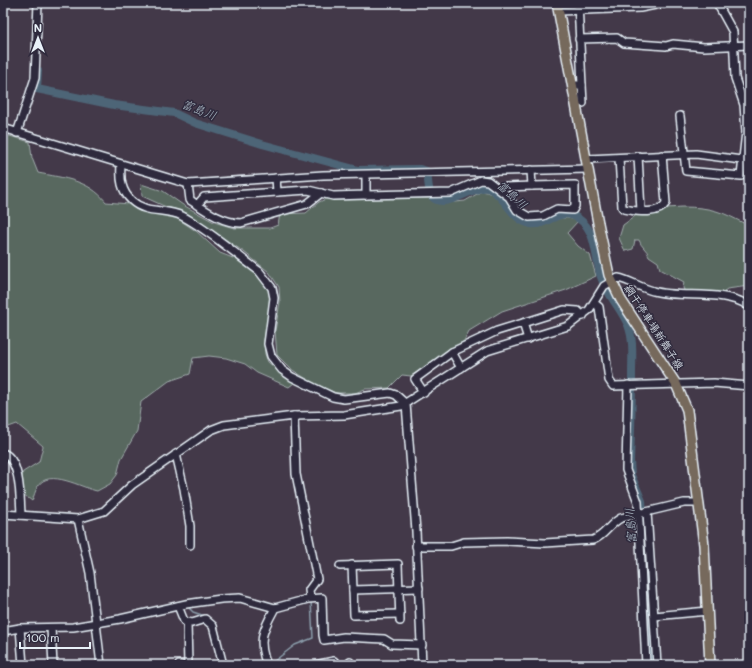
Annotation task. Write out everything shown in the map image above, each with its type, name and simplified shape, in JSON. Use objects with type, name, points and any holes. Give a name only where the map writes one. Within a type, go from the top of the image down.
[{"type":"main road","name":"網干停車場新舞子線","points":[[558,7],[610,283],[676,384],[684,398],[689,417],[704,545],[710,665]]},
{"type":"street","points":[[17,133],[35,78],[38,3]]},
{"type":"street","points":[[558,7],[640,8],[666,3]]},
{"type":"street","points":[[680,116],[686,171],[741,176],[746,161],[745,116],[742,96],[735,78],[734,46],[731,25],[717,3]]},
{"type":"street","points":[[578,7],[582,103]]},
{"type":"street","points":[[580,39],[617,38],[624,43],[648,45],[749,45]]},
{"type":"street","points":[[572,85],[582,85]]},
{"type":"street","points":[[3,128],[121,165],[188,184],[276,178],[588,169]]},
{"type":"street","points":[[587,159],[684,154],[704,155],[746,161]]},
{"type":"street","points":[[619,158],[622,207],[624,209],[654,211],[664,206],[666,203],[662,155]]},
{"type":"street","points":[[638,156],[641,211]]},
{"type":"street","points":[[121,165],[122,186],[133,202],[144,208],[180,215],[192,222],[259,271],[267,280],[274,298],[268,344],[271,356],[282,370],[292,378],[323,394],[333,397],[344,399],[390,393],[396,395],[406,404],[419,588],[422,665]]},
{"type":"street","points":[[532,170],[532,186]]},
{"type":"street","points":[[366,175],[366,195]]},
{"type":"street","points":[[276,178],[277,192]]},
{"type":"street","points":[[197,205],[204,197],[312,190],[333,196],[451,194],[481,180],[488,181],[501,189],[509,197],[517,210],[530,217],[543,216],[557,209],[573,210],[576,206],[575,185],[505,187],[501,189]]},
{"type":"street","points":[[188,184],[188,197],[197,205],[225,221],[241,223],[307,204],[321,193]]},
{"type":"street","points":[[3,514],[78,519],[104,511],[132,485],[205,433],[218,427],[294,416],[344,414],[391,408],[406,404],[492,349],[568,326],[583,316],[601,292],[610,283],[621,278],[653,291],[714,296],[741,301],[749,306]]},
{"type":"street","points":[[594,303],[600,307],[610,384],[613,386],[714,383],[749,386]]},
{"type":"street","points":[[424,393],[415,379],[452,352],[497,331],[564,310],[578,311],[583,316]]},
{"type":"street","points":[[523,323],[528,339]]},
{"type":"street","points":[[452,352],[464,366]]},
{"type":"street","points":[[632,385],[626,470],[643,513],[654,616],[657,665]]},
{"type":"street","points":[[294,416],[296,474],[316,579],[309,590],[310,598]]},
{"type":"street","points":[[3,453],[10,458],[19,476],[21,515]]},
{"type":"street","points":[[176,454],[190,526],[190,545]]},
{"type":"street","points":[[416,546],[451,546],[464,542],[507,541],[545,543],[593,540],[604,534],[613,522],[621,518],[684,503],[700,503]]},
{"type":"street","points":[[643,513],[646,665]]},
{"type":"street","points":[[78,519],[88,561],[97,623],[101,665]]},
{"type":"street","points":[[340,566],[352,565],[398,564],[400,618],[354,615],[352,565]]},
{"type":"street","points":[[353,590],[419,588]]},
{"type":"street","points":[[3,631],[20,628],[51,628],[97,623],[178,606],[232,598],[240,598],[275,608],[310,598],[322,598],[322,635],[324,640],[344,637],[384,639],[392,644],[422,645]]},
{"type":"street","points":[[178,606],[182,618],[187,623],[188,665]]},
{"type":"street","points":[[267,665],[263,647],[263,629],[275,608]]},
{"type":"street","points":[[654,616],[708,611]]},
{"type":"street","points":[[187,623],[201,619],[209,621],[213,626],[223,665]]},
{"type":"street","points":[[20,628],[23,665]]},
{"type":"street","points":[[51,628],[53,665]]},
{"type":"street","points":[[315,665],[334,661],[338,665]]},
{"type":"green space","points":[[3,134],[30,142],[32,158],[38,173],[84,184],[106,202],[129,204],[149,212],[175,217],[196,231],[220,253],[238,260],[258,274],[268,287],[271,300],[264,340],[265,354],[268,362],[294,383],[289,387],[257,373],[245,364],[226,358],[209,356],[193,358],[190,374],[169,381],[141,402],[137,431],[121,459],[117,475],[110,484],[97,491],[66,481],[50,479],[43,481],[38,486],[32,501],[23,494],[20,484],[23,472],[39,462],[43,446],[17,424],[3,429]]},
{"type":"green space","points":[[141,184],[163,191],[183,205],[214,222],[234,228],[270,228],[278,225],[280,214],[306,213],[319,202],[326,199],[428,198],[447,203],[465,201],[482,191],[497,197],[513,217],[527,224],[540,225],[563,218],[578,221],[567,233],[578,246],[590,255],[596,276],[566,290],[502,311],[469,331],[464,341],[411,376],[402,375],[389,388],[365,389],[355,393],[336,393],[313,383],[291,369],[277,355],[275,331],[280,302],[279,287],[269,272],[244,252],[187,213],[164,206],[142,196]]},
{"type":"green space","points":[[682,207],[710,209],[732,217],[749,226],[749,286],[727,289],[720,294],[685,292],[683,288],[684,282],[660,269],[658,262],[649,256],[639,240],[635,240],[633,249],[625,251],[619,238],[623,225],[638,214],[654,214],[667,208]]},
{"type":"waterway","name":"富島川","points":[[38,71],[37,89],[114,105],[174,113],[195,123],[262,144],[358,170],[420,169],[427,171],[430,193],[436,200],[443,201],[452,199],[477,189],[484,188],[490,189],[496,193],[514,214],[524,222],[531,224],[543,223],[559,215],[565,214],[572,215],[585,224],[592,238],[601,277],[610,296],[622,313],[628,325],[632,343],[630,461],[631,475],[642,501],[652,665]]},
{"type":"waterway","points":[[272,665],[273,662],[295,645],[313,638],[311,601]]},
{"type":"waterway","points":[[188,607],[193,612],[205,616]]}]
